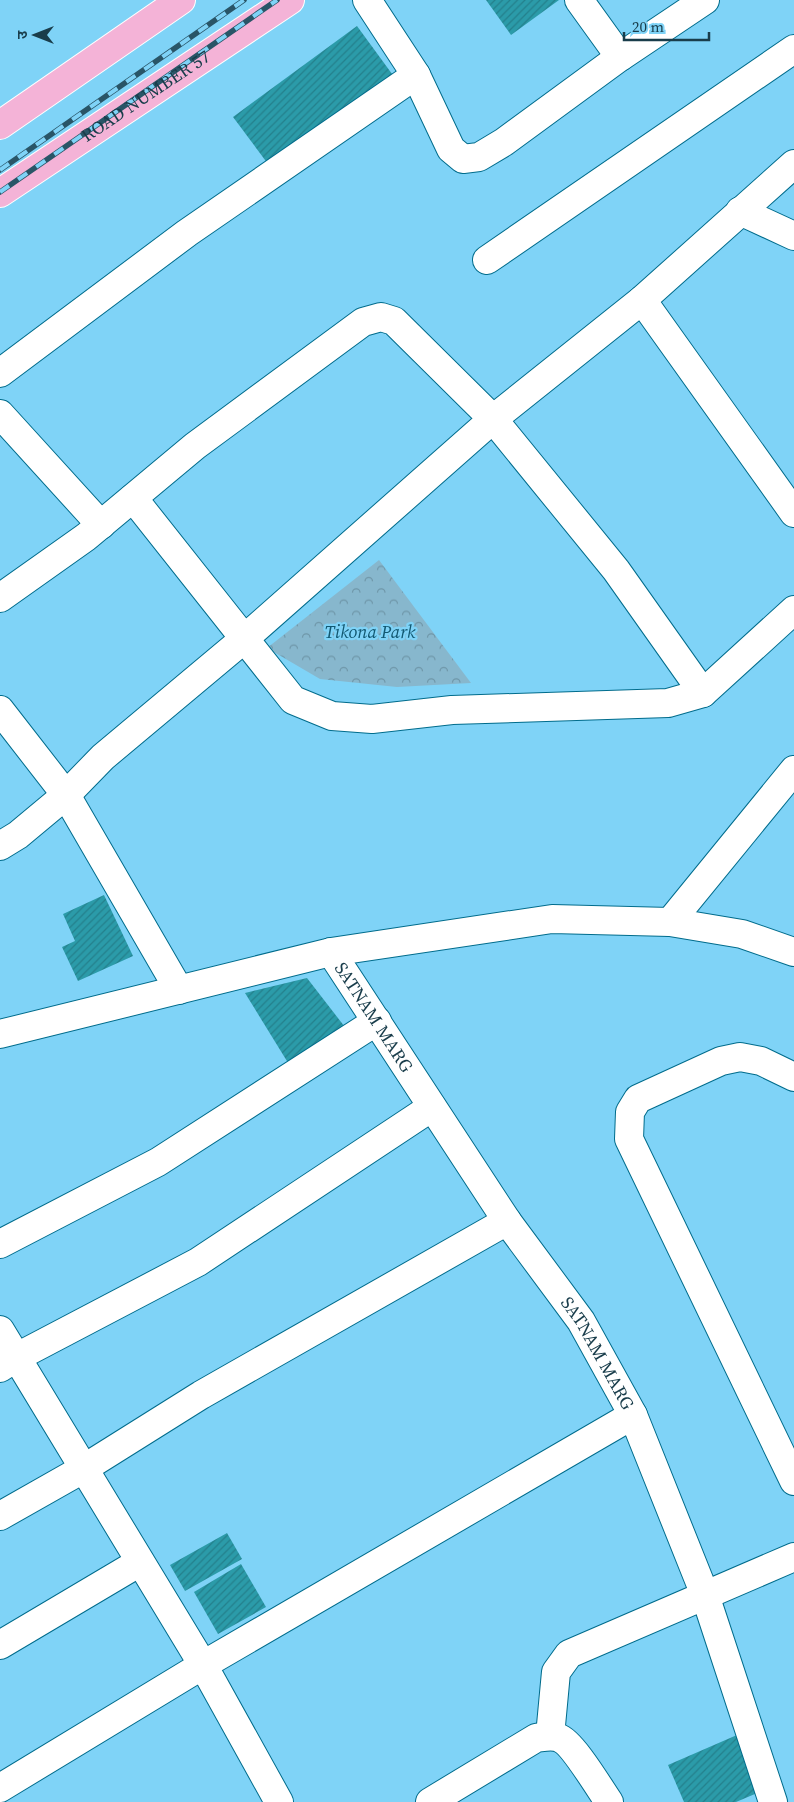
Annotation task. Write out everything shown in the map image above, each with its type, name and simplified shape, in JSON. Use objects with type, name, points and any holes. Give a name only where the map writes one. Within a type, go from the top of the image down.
[{"type":"main road","points":[[0,125],[182,0]]},
{"type":"main road","name":"ROAD NUMBER 57","points":[[0,193],[290,0]]},
{"type":"street","points":[[368,0],[416,75],[451,149],[463,159],[479,157],[504,142],[620,57],[705,0]]},
{"type":"street","points":[[579,0],[620,57]]},
{"type":"street","points":[[487,260],[794,49]]},
{"type":"street","points":[[0,373],[187,233],[416,75]]},
{"type":"street","points":[[0,846],[18,835],[66,795],[102,757],[244,640],[493,418],[642,300],[794,164]]},
{"type":"street","points":[[740,211],[794,236]]},
{"type":"street","points":[[642,300],[794,514]]},
{"type":"street","points":[[0,598],[101,525],[196,446],[363,322],[381,317],[394,321],[493,418],[616,570],[703,693]]},
{"type":"street","points":[[0,414],[101,525]]},
{"type":"street","points":[[133,498],[293,700],[332,716],[372,718],[452,710],[668,703],[703,693],[794,610]]},
{"type":"street","points":[[0,710],[66,795],[179,990]]},
{"type":"street","points":[[670,922],[794,770]]},
{"type":"street","points":[[0,1034],[331,952],[552,919],[670,922],[742,934],[794,952]]},
{"type":"street","name":"SATNAM MARG","points":[[331,952],[507,1221],[581,1321],[633,1416],[705,1595],[773,1802]]},
{"type":"street","points":[[0,1244],[158,1162],[377,1021]]},
{"type":"street","points":[[794,1076],[761,1061],[740,1057],[722,1061],[638,1099],[630,1112],[628,1123],[630,1139],[794,1481]]},
{"type":"street","points":[[8,1363],[198,1262],[432,1107]]},
{"type":"street","points":[[0,1516],[83,1469],[201,1395],[507,1221]]},
{"type":"street","points":[[0,1330],[8,1363],[83,1469],[202,1665],[279,1802]]},
{"type":"street","points":[[0,1788],[202,1665],[633,1416]]},
{"type":"street","points":[[550,1736],[556,1672],[569,1654],[794,1557]]},
{"type":"street","points":[[0,1645],[140,1562]]},
{"type":"street","points":[[430,1802],[536,1738],[550,1736],[561,1738],[572,1748],[609,1802]]},
{"type":"green space","name":"Tikona Park","points":[[379,560],[471,683],[397,687],[320,679],[267,648]]},
{"type":"building","points":[[486,0],[559,0],[511,35]]},
{"type":"building","points":[[357,26],[395,78],[271,168],[233,117]]},
{"type":"building","points":[[104,895],[133,956],[78,981],[62,947],[75,941],[63,914]]},
{"type":"building","points":[[307,978],[348,1031],[290,1066],[245,993]]},
{"type":"building","points":[[227,1533],[242,1559],[185,1591],[170,1565]]},
{"type":"building","points":[[241,1564],[266,1607],[218,1634],[194,1592]]},
{"type":"building","points":[[737,1735],[762,1791],[736,1802],[684,1802],[668,1765]]},
{"type":"railway","points":[[0,170],[244,0]]},
{"type":"railway","points":[[0,192],[277,0]]}]
